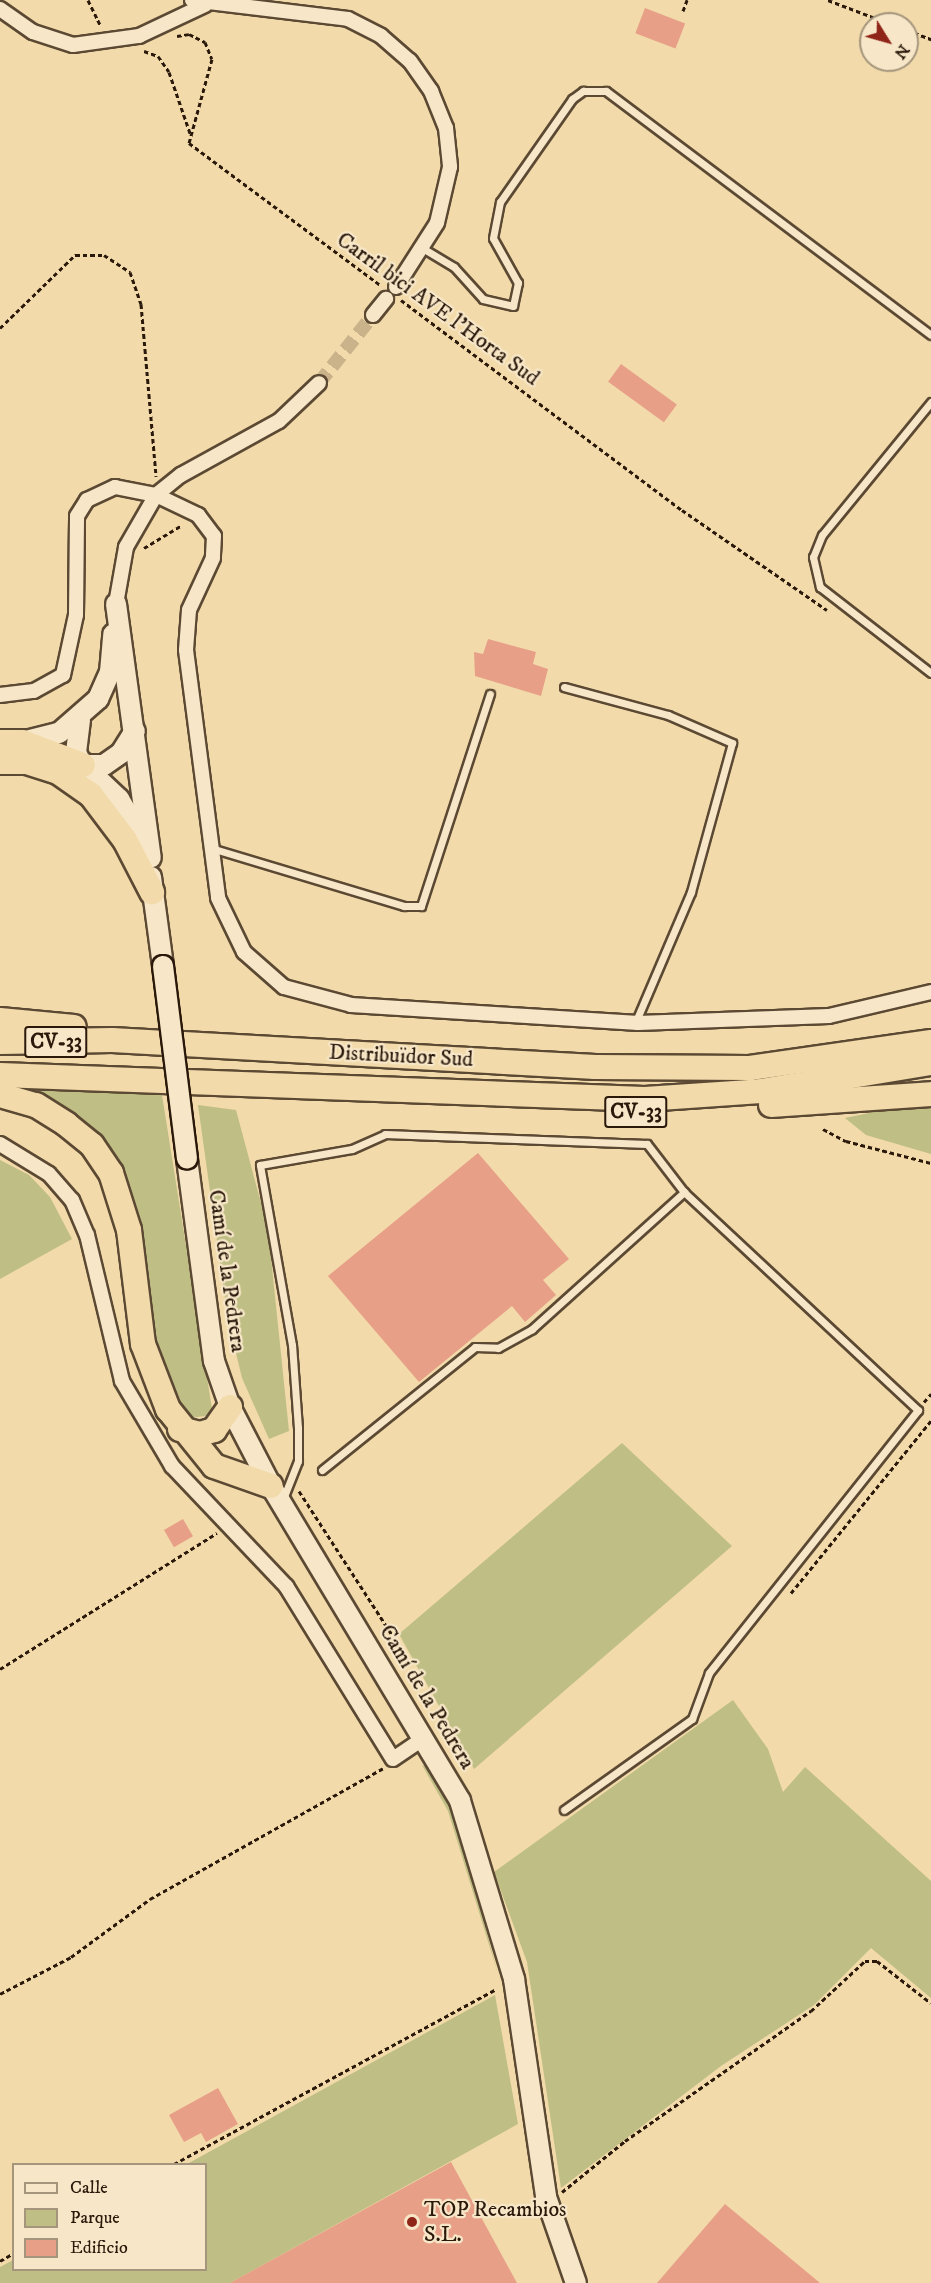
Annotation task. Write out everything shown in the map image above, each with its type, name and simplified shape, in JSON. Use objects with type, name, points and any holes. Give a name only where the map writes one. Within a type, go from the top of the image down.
[{"type":"highway","points":[[11,742],[83,765]]},
{"type":"highway","points":[[0,762],[27,762],[74,782],[109,816],[145,863],[152,892]]},
{"type":"highway","points":[[0,1020],[85,1027],[112,1040]]},
{"type":"highway","points":[[802,1064],[931,1030]]},
{"type":"highway","name":"Distribuïdor Sud","points":[[0,1042],[112,1040],[595,1067],[802,1064]]},
{"type":"highway","name":"CV-33","points":[[802,1064],[931,1042]]},
{"type":"highway","points":[[341,1089],[645,1099],[761,1091],[931,1063]]},
{"type":"highway","name":"Distribuïdor Sud","points":[[0,1075],[341,1089]]},
{"type":"highway","name":"CV-33","points":[[341,1089],[648,1112],[931,1094]]},
{"type":"highway","points":[[0,1095],[36,1106],[66,1124],[92,1145],[111,1173],[129,1230],[143,1344],[180,1429],[214,1466],[276,1494]]},
{"type":"highway","points":[[180,1429],[200,1434],[214,1430],[230,1407]]},
{"type":"street","points":[[0,9],[54,40],[108,42],[163,27],[199,3],[348,20],[381,36],[410,61],[431,91],[446,128],[450,167],[446,200],[424,249],[389,291],[374,315]]},
{"type":"street","points":[[145,863],[119,812],[76,753],[80,720],[110,672],[116,604],[126,547],[156,495],[181,475],[279,421],[319,383]]},
{"type":"street","points":[[0,695],[34,691],[63,675],[76,615],[77,516],[87,500],[115,487],[156,495],[198,515],[214,536],[213,558],[189,610],[186,650],[218,898],[244,952],[284,987],[351,1005],[635,1023],[829,1016],[931,992]]},
{"type":"street","points":[[116,604],[135,731],[145,863]]},
{"type":"street","points":[[11,742],[59,733],[80,720]]},
{"type":"street","points":[[0,752],[83,765],[104,765],[121,753],[135,731]]},
{"type":"street","name":"Camí de la Pedrera","points":[[152,892],[214,1361],[230,1407],[276,1494],[460,1801],[502,1981],[546,2197],[576,2283]]},
{"type":"street","points":[[0,1144],[49,1174],[72,1200],[87,1235],[122,1381],[172,1466],[286,1586],[393,1759],[424,1738]]},
{"type":"lane","points":[[424,249],[454,267],[483,299],[513,306],[518,283],[493,238],[500,202],[518,169],[572,99],[583,91],[606,91],[931,335]]},
{"type":"lane","points":[[931,402],[822,535],[813,557],[820,587],[931,673]]},
{"type":"lane","points":[[564,687],[668,715],[732,742],[691,892],[635,1023]]},
{"type":"lane","points":[[211,848],[404,906],[421,906],[490,694]]},
{"type":"lane","points":[[276,1494],[298,1461],[298,1428],[290,1334],[260,1165],[352,1149],[385,1134],[647,1144],[684,1192],[918,1410],[709,1673],[692,1719],[564,1810]]},
{"type":"lane","points":[[322,1470],[475,1347],[498,1348],[532,1329],[684,1192]]},
{"type":"path","points":[[88,0],[108,42]]},
{"type":"path","points":[[683,11],[687,0]]},
{"type":"path","points":[[828,0],[860,12]]},
{"type":"path","points":[[167,38],[189,33],[205,42],[212,59],[190,135]]},
{"type":"path","points":[[148,44],[135,46],[158,56],[169,72],[190,135]]},
{"type":"path","name":"Carril bici AVE l'Horta Sud","points":[[190,135],[189,143],[271,208],[389,291],[682,510],[832,613]]},
{"type":"path","points":[[0,328],[75,255],[104,255],[130,272],[141,304],[151,392],[156,495]]},
{"type":"path","points":[[823,1129],[846,1141],[931,1163]]},
{"type":"path","points":[[791,1593],[931,1421]]},
{"type":"path","points":[[304,1498],[394,1638],[387,1655]]},
{"type":"path","points":[[0,1669],[229,1526]]},
{"type":"path","points":[[0,1994],[71,1957],[150,1899],[393,1759]]},
{"type":"path","points":[[546,2197],[568,2190],[625,2141],[811,2011],[865,1961],[877,1961],[931,2003]]},
{"type":"path","points":[[500,1998],[502,1981]]},
{"type":"path","points":[[176,2163],[502,1981]]},
{"type":"green space","points":[[25,1089],[162,1095],[213,1415],[189,1418],[180,1407],[156,1348],[142,1254],[70,1112]]},
{"type":"green space","points":[[917,1103],[931,1103],[931,1154],[866,1135],[845,1118]]},
{"type":"green space","points":[[198,1105],[236,1110],[268,1229],[289,1431],[269,1439],[242,1378],[228,1320]]},
{"type":"green space","points":[[0,1160],[29,1175],[50,1197],[72,1239],[0,1279]]},
{"type":"green space","points":[[622,1443],[732,1546],[474,1769],[399,1634]]},
{"type":"green space","points":[[733,1700],[768,1749],[783,1792],[805,1767],[931,1881],[931,1998],[871,1948],[814,2005],[721,2066],[561,2188],[527,1962],[494,1872]]},
{"type":"green space","points":[[422,1765],[438,1773],[454,1812],[498,1974],[448,1811]]},
{"type":"green space","points":[[495,1995],[518,2124],[230,2283],[0,2283],[0,2267],[12,2261],[12,2271],[207,2271],[207,2163],[189,2163]]},
{"type":"building","points":[[645,8],[685,23],[675,49],[635,33]]},
{"type":"building","points":[[621,364],[677,405],[664,422],[608,382]]},
{"type":"building","points":[[488,639],[536,652],[533,664],[548,669],[541,696],[475,676],[474,652],[483,654]]},
{"type":"building","points":[[478,1153],[569,1259],[543,1280],[556,1295],[525,1322],[512,1306],[419,1382],[328,1276]]},
{"type":"building","points":[[183,1519],[193,1536],[174,1547],[164,1530]]},
{"type":"building","points":[[218,2088],[238,2124],[206,2142],[201,2133],[184,2142],[169,2115]]},
{"type":"building","name":"TOP Recambios S.L.","points":[[451,2162],[517,2283],[230,2283]]},
{"type":"building","points":[[725,2204],[820,2283],[657,2283]]},
{"type":"tunnel","points":[[319,383],[373,315]]},
{"type":"place","name":"TOP Recambios S.L.","points":[[412,2222]]}]
